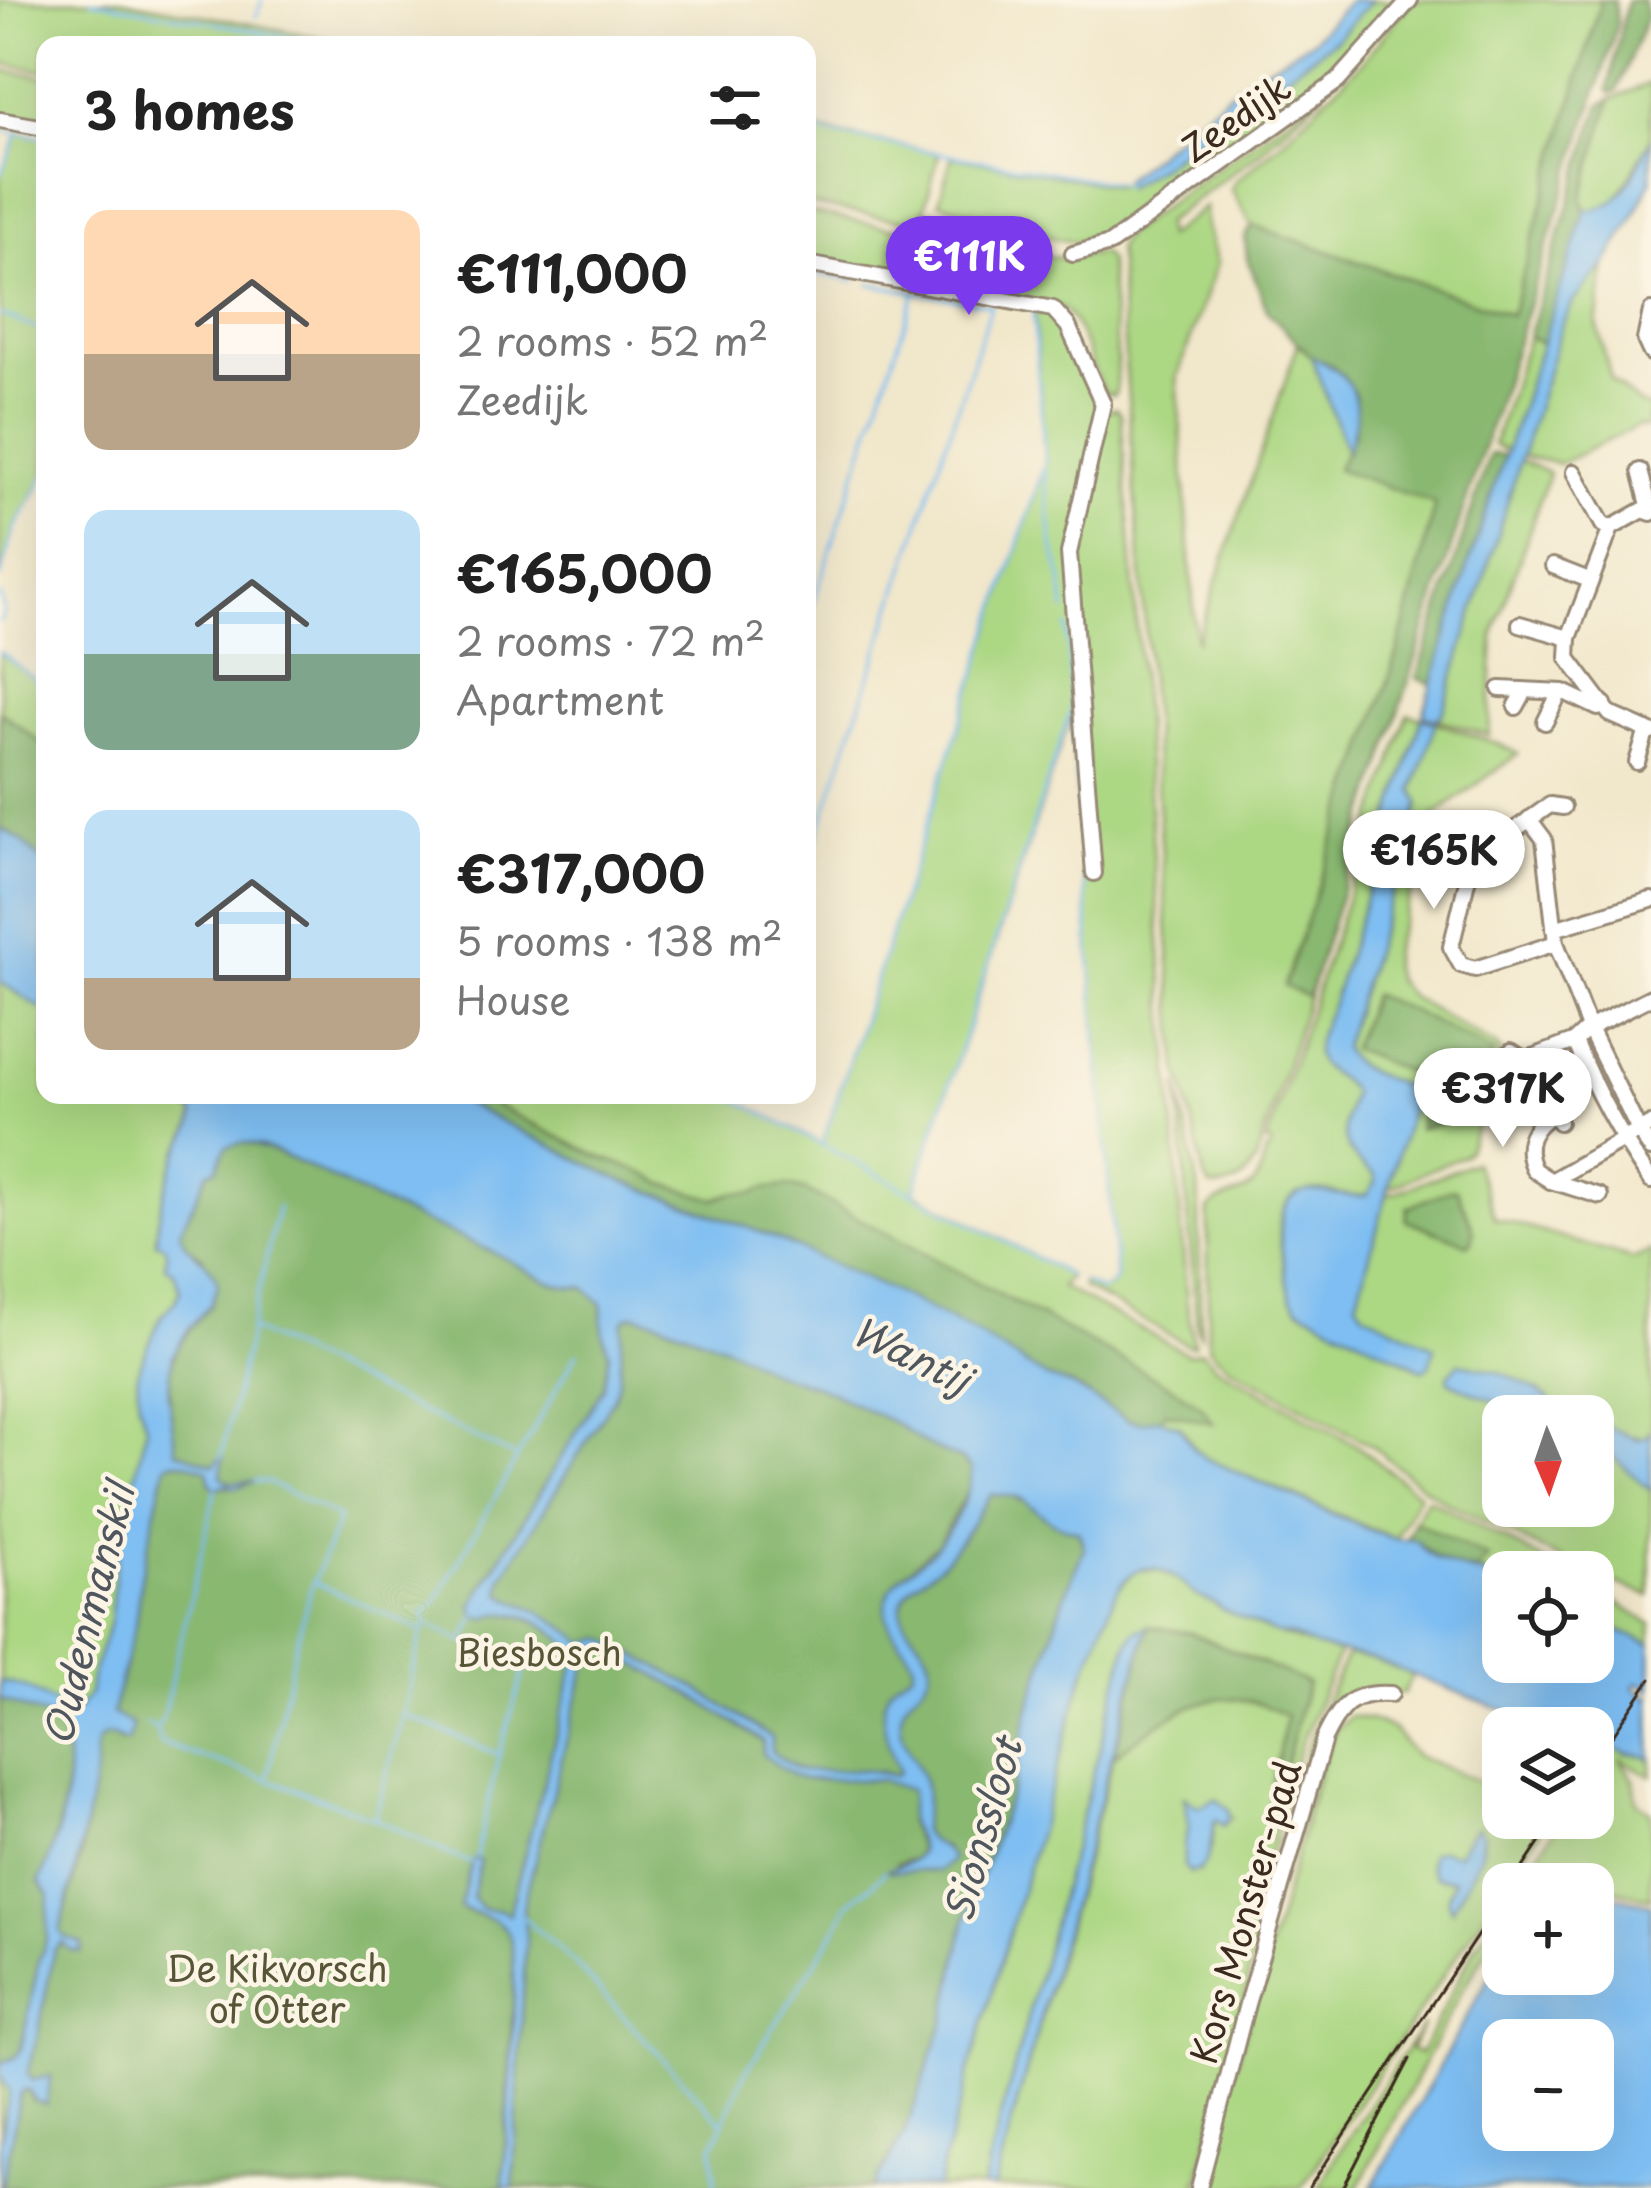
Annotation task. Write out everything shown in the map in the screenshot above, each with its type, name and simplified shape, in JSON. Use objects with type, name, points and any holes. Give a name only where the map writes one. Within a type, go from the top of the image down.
[{"type":"street","name":"Zeedijk","points":[[1073,254],[1110,244],[1338,81],[1410,0]]},
{"type":"street","points":[[0,120],[36,126]]},
{"type":"street","points":[[816,266],[1053,309],[1068,326],[1103,404],[1069,553],[1094,873]]},
{"type":"street","points":[[1651,311],[1645,340],[1651,353]]},
{"type":"street","points":[[1103,404],[1120,400]]},
{"type":"street","points":[[1637,762],[1649,731],[1610,714],[1568,658],[1568,638],[1611,528],[1642,510],[1649,512],[1640,471]]},
{"type":"street","points":[[1574,472],[1603,525],[1611,528]]},
{"type":"street","points":[[1553,566],[1589,580]]},
{"type":"street","points":[[1520,624],[1568,638]]},
{"type":"street","points":[[1500,689],[1560,692],[1598,708],[1604,704]]},
{"type":"street","points":[[1516,707],[1525,691]]},
{"type":"street","points":[[1545,722],[1560,692]]},
{"type":"street","points":[[1563,807],[1550,805],[1483,852],[1468,877],[1451,947],[1461,965],[1475,969],[1651,900]]},
{"type":"street","points":[[1529,819],[1544,839],[1555,936],[1589,1028],[1645,1128],[1651,1149]]},
{"type":"street","points":[[1511,1051],[1525,1060],[1575,1041],[1589,1028],[1651,997]]},
{"type":"street","points":[[1575,1041],[1623,1141],[1651,1180]]},
{"type":"street","points":[[1558,1122],[1554,1113],[1540,1122],[1529,1141],[1534,1170],[1551,1181],[1600,1196]]},
{"type":"street","points":[[1551,1181],[1645,1128]]},
{"type":"street","name":"Kors Monster-pad","points":[[1198,2188],[1324,1739],[1335,1716],[1361,1694],[1390,1694]]},
{"type":"green space","points":[[0,0],[121,0],[313,36],[36,36],[36,69],[0,63]]},
{"type":"green space","points":[[1372,0],[1403,0],[1345,68],[1113,232],[1086,241],[1065,241],[939,202],[952,156],[1126,187],[1336,39]]},
{"type":"green space","points":[[1412,0],[1598,0],[1600,4],[1512,315],[1252,225],[1231,189],[1363,61]]},
{"type":"green space","points":[[1598,0],[1614,0],[1617,22],[1610,49],[1308,997],[1284,986],[1397,655],[1435,504],[1337,469],[1354,433],[1355,395],[1343,376],[1311,356],[1268,312],[1245,238],[1252,225],[1511,315]]},
{"type":"green space","points":[[1627,0],[1643,0],[1647,15],[1617,91],[1611,93],[1608,90]]},
{"type":"green space","points":[[0,70],[36,76],[36,120],[0,114]]},
{"type":"green space","points":[[1651,83],[1651,139],[1615,202],[1604,209],[1586,210],[1582,199],[1611,99]]},
{"type":"green space","points":[[1325,91],[1258,153],[1164,223],[1166,237],[1205,207],[1217,263],[1177,378],[1196,642],[1298,344],[1311,356],[1347,451],[1337,469],[1435,503],[1397,655],[1285,985],[1308,997],[1255,1163],[1236,1182],[1210,1187],[1178,1070],[1117,248],[1124,235]]},
{"type":"green space","points":[[1611,99],[1582,199],[1586,210],[1543,344],[1528,337],[1600,105]]},
{"type":"green space","points":[[816,130],[939,153],[924,211],[1047,245],[816,206]]},
{"type":"green space","points":[[19,133],[36,136],[36,492],[14,530],[0,579],[0,175]]},
{"type":"green space","points":[[816,214],[1045,256],[1101,253],[1108,260],[1117,361],[1114,395],[1105,393],[1076,327],[1062,308],[816,262]]},
{"type":"green space","points":[[1605,265],[1597,324],[1611,380],[1651,409],[1645,428],[1638,426],[1559,464],[1521,456],[1562,324],[1573,302]]},
{"type":"green space","name":"Biesbosch","points":[[1034,312],[1053,313],[1107,409],[1121,414],[1187,1305],[1194,1345],[1082,1287],[1083,1282],[1101,1291],[1116,1276],[1071,714],[914,1192],[1070,1276],[1061,1287],[1188,1354],[1202,1351],[1215,1365],[1356,1445],[1419,1494],[1395,1539],[1205,1458],[1184,1431],[1120,1587],[1135,1570],[1158,1570],[1261,1628],[1339,1653],[1299,1748],[1278,1820],[1243,2009],[1196,2188],[994,2188],[1114,1756],[1195,1705],[1215,1699],[1260,1704],[1286,1716],[1269,1804],[1307,1683],[1192,1633],[1148,1626],[1128,1643],[982,2188],[0,2188],[0,652],[36,680],[36,1104],[745,1104],[822,1144],[1045,464]],"holes":[[[1184,1798],[1230,1818],[1214,1822],[1211,1849],[1200,1871],[1184,1845],[1189,1827]]]},
{"type":"green space","points":[[1528,337],[1543,344],[1508,452],[1493,445]]},
{"type":"green space","points":[[1490,454],[1506,455],[1433,684],[1417,678]]},
{"type":"green space","points":[[1520,460],[1549,473],[1494,634],[1489,735],[1436,719],[1443,712]]},
{"type":"green space","points":[[0,711],[36,739],[36,855],[0,827]]},
{"type":"green space","points":[[1408,714],[1422,718],[1317,1044],[1352,1093],[1349,1147],[1376,1182],[1367,1196],[1316,1191],[1292,1199],[1280,1222],[1286,1275],[1298,1307],[1423,1370],[1357,1301],[1386,1193],[1474,1162],[1495,1218],[1633,1259],[1651,1251],[1651,1432],[1644,1438],[1614,1430],[1614,1395],[1542,1395],[1537,1390],[1450,1381],[1482,1395],[1482,1520],[1426,1489],[1372,1446],[1230,1366],[1210,1348],[1208,1338],[1208,1210],[1255,1183],[1271,1145],[1266,1143]]},
{"type":"green space","points":[[1435,722],[1518,754],[1435,815],[1392,953],[1395,979],[1411,997],[1497,1047],[1500,1061],[1468,1150],[1392,1187],[1388,1186],[1415,1093],[1364,1069],[1343,1047],[1420,804],[1413,791]],"holes":[[[1372,995],[1493,1053],[1425,1106],[1428,1078],[1351,1048]]]},
{"type":"green space","points":[[1373,995],[1493,1053],[1472,1114],[1418,1129],[1430,1081],[1351,1049]]},
{"type":"green space","points":[[1178,1084],[1198,1186],[1201,1335],[1197,1329]]},
{"type":"green space","points":[[465,1104],[493,1104],[595,1155],[715,1199],[788,1186],[807,1191],[1176,1389],[1201,1406],[1213,1423],[1165,1412],[1161,1418],[1128,1420],[890,1290],[765,1234],[623,1181]]},
{"type":"green space","name":"De Kikvorsch of Otter","points":[[241,1142],[288,1157],[550,1282],[584,1287],[602,1304],[609,1354],[603,1388],[481,1589],[474,1609],[476,1617],[505,1614],[537,1622],[557,1634],[576,1659],[509,1914],[483,1909],[471,1897],[480,1862],[465,1910],[495,1920],[508,1932],[513,1946],[503,2188],[2,2188],[20,2095],[29,2090],[32,2098],[35,2080],[27,2073],[54,1950],[62,1943],[81,1952],[82,1943],[65,1938],[60,1931],[80,1857],[95,1748],[105,1735],[121,1742],[133,1725],[112,1714],[135,1625],[166,1464],[204,1468],[211,1484],[248,1483],[221,1476],[222,1458],[215,1465],[176,1452],[170,1394],[172,1365],[181,1341],[211,1305],[203,1257],[185,1244],[180,1231],[225,1147]]},
{"type":"green space","points":[[1457,1190],[1474,1231],[1468,1244],[1406,1220],[1408,1207]]},
{"type":"green space","points":[[634,1315],[728,1347],[773,1371],[825,1389],[898,1425],[972,1470],[970,1486],[939,1543],[896,1581],[895,1634],[909,1651],[913,1671],[891,1687],[884,1709],[899,1771],[896,1776],[797,1769],[771,1751],[771,1737],[696,1688],[613,1643],[584,1642],[501,1593],[502,1578],[614,1397],[623,1322]]},
{"type":"green space","points":[[1614,1458],[1651,1491],[1650,1596],[1614,1583],[1614,1551],[1545,1551],[1496,1527],[1614,1527]]},
{"type":"green space","points":[[991,1494],[1026,1503],[1079,1532],[1084,1548],[1028,1713],[1013,1786],[965,1921],[946,2017],[905,2132],[873,2188],[513,2188],[526,1938],[523,1906],[586,1666],[597,1649],[610,1650],[692,1695],[763,1742],[763,1755],[803,1779],[881,1780],[911,1790],[908,1822],[919,1849],[914,1859],[895,1864],[930,1872],[945,1848],[923,1833],[925,1788],[900,1720],[905,1703],[927,1678],[930,1664],[901,1609],[909,1589],[952,1551]]},
{"type":"green space","points":[[1427,1498],[1526,1551],[1482,1551],[1482,1555],[1414,1521]]},
{"type":"green space","points":[[1414,1521],[1482,1555],[1482,1564],[1476,1571],[1458,1567],[1416,1540],[1406,1539]]},
{"type":"green space","points":[[1614,1601],[1651,1624],[1651,1644],[1614,1629]]},
{"type":"green space","points":[[1148,1626],[1192,1633],[1307,1683],[1274,1807],[1269,1804],[1286,1716],[1260,1704],[1237,1699],[1195,1705],[1114,1756]]},
{"type":"green space","points":[[1347,1655],[1412,1675],[1404,1694],[1373,1691],[1342,1705],[1259,1940],[1292,1794]]},
{"type":"green space","points":[[0,1699],[40,1712],[59,1726],[65,1741],[67,1781],[52,1849],[39,1882],[49,1895],[47,1939],[21,2049],[16,2057],[0,2063]]},
{"type":"green space","points":[[1350,1716],[1394,1730],[1414,1755],[1482,1783],[1482,1839],[1535,1839],[1519,1863],[1482,1863],[1482,1918],[1301,2188],[1201,2188],[1321,1766],[1335,1731]]},
{"type":"green space","points":[[1614,1748],[1651,1759],[1651,1776],[1620,1759],[1634,1780],[1637,1802],[1651,1812],[1651,1898],[1614,1889],[1614,1863],[1532,1863],[1549,1839],[1614,1839]]},
{"type":"green space","points":[[1482,1937],[1482,1958],[1358,2188],[1319,2188],[1423,2024],[1410,2050],[1420,2054]]},
{"type":"water","points":[[1350,0],[1372,0],[1336,39],[1125,188],[1123,180],[1245,80],[1311,41]]},
{"type":"water","points":[[1651,139],[1651,181],[1634,217],[1562,324],[1443,712],[1436,719],[1423,715],[1586,210],[1619,195]]},
{"type":"water","points":[[1311,356],[1339,373],[1353,394],[1356,419],[1347,451]]},
{"type":"water","points":[[1422,718],[1435,722],[1413,790],[1420,803],[1343,1047],[1364,1069],[1415,1093],[1357,1301],[1364,1312],[1435,1347],[1424,1370],[1298,1307],[1291,1298],[1281,1234],[1286,1205],[1295,1195],[1310,1191],[1367,1195],[1376,1182],[1345,1138],[1352,1093],[1319,1062],[1316,1046]]},
{"type":"water","points":[[0,828],[36,855],[36,1005],[0,982]]},
{"type":"water","name":"Wantij","points":[[176,1104],[465,1104],[623,1181],[765,1234],[968,1329],[1128,1420],[1161,1418],[1180,1426],[1205,1458],[1374,1532],[1416,1540],[1427,1553],[1446,1563],[1482,1574],[1482,1683],[1614,1683],[1614,1629],[1651,1644],[1651,1690],[1638,1682],[1634,1687],[1651,1696],[1651,1759],[1614,1748],[1614,1707],[1496,1707],[1372,1659],[1277,1634],[1221,1609],[1162,1571],[1137,1571],[1116,1593],[1083,1678],[938,2188],[873,2188],[905,2132],[946,2017],[965,1921],[1013,1786],[1028,1713],[1084,1548],[1079,1532],[1053,1523],[1020,1498],[991,1494],[952,1551],[909,1589],[901,1609],[930,1663],[926,1679],[906,1703],[901,1728],[925,1786],[922,1831],[952,1860],[939,1871],[885,1871],[910,1862],[919,1851],[909,1821],[910,1790],[881,1780],[793,1776],[763,1755],[763,1741],[692,1695],[610,1650],[596,1649],[586,1666],[523,1906],[526,1938],[513,2188],[503,2188],[514,2014],[512,1949],[499,1923],[460,1907],[476,1857],[480,1862],[472,1898],[483,1909],[509,1914],[576,1659],[562,1639],[538,1622],[511,1614],[476,1617],[473,1604],[603,1388],[609,1354],[602,1304],[584,1287],[551,1282],[285,1156],[254,1144],[237,1144],[226,1147],[217,1168],[208,1172],[180,1231],[218,1285],[210,1305],[173,1355],[168,1394],[176,1451],[215,1465],[223,1458],[221,1476],[229,1483],[255,1481],[216,1489],[208,1470],[181,1462],[166,1464],[135,1625],[112,1713],[133,1726],[127,1742],[108,1735],[96,1744],[88,1813],[60,1931],[65,1938],[82,1943],[81,1952],[62,1943],[54,1950],[27,2073],[31,2080],[51,2076],[46,2104],[35,2101],[29,2090],[20,2095],[0,2188],[0,2141],[9,2093],[0,2063],[16,2057],[21,2049],[47,1939],[49,1895],[39,1882],[60,1824],[67,1755],[54,1720],[0,1699],[0,1681],[27,1688],[69,1711],[78,1710],[89,1694],[110,1622],[115,1570],[146,1426],[137,1373],[161,1316],[180,1291],[174,1272],[165,1266],[165,1248],[156,1242],[166,1188],[193,1111]],"holes":[[[627,1317],[656,1320],[728,1347],[773,1372],[825,1389],[898,1425],[972,1470],[951,1527],[888,1594],[890,1627],[914,1664],[884,1703],[884,1726],[899,1771],[896,1776],[865,1770],[796,1769],[771,1751],[772,1738],[696,1688],[604,1638],[584,1642],[551,1618],[501,1593],[502,1578],[614,1397]]]},
{"type":"water","points":[[1459,1363],[1518,1380],[1543,1395],[1482,1396],[1449,1381]]},
{"type":"water","points":[[1614,1430],[1637,1439],[1651,1432],[1651,1491],[1616,1459]]},
{"type":"water","points":[[1148,1626],[994,2188],[982,2188],[1128,1643],[1135,1631]]},
{"type":"water","points":[[1185,1797],[1198,1807],[1216,1799],[1229,1809],[1230,1818],[1223,1826],[1214,1822],[1207,1860],[1190,1873],[1184,1866],[1189,1827]]},
{"type":"water","points":[[1477,1827],[1482,1834],[1481,1855],[1452,1910],[1448,1899],[1454,1880],[1434,1875],[1431,1852],[1458,1854]]},
{"type":"water","points":[[1614,1896],[1651,1904],[1651,2188],[1372,2188],[1482,1990],[1482,1995],[1614,1995]]},
{"type":"waterway","points":[[91,0],[283,36]]},
{"type":"waterway","points":[[256,17],[262,0]]},
{"type":"waterway","points":[[0,130],[36,136]]},
{"type":"waterway","points":[[816,132],[1127,183]]},
{"type":"waterway","points":[[0,175],[18,135]]},
{"type":"waterway","points":[[816,274],[855,281]]},
{"type":"waterway","points":[[816,594],[915,292],[870,284]]},
{"type":"waterway","points":[[816,840],[991,305],[915,292]]},
{"type":"waterway","points":[[822,1145],[1045,463],[1033,312]]},
{"type":"waterway","points":[[0,314],[36,328]]},
{"type":"waterway","points":[[1045,470],[1065,611]]},
{"type":"waterway","points":[[0,579],[14,530],[36,492]]},
{"type":"waterway","points":[[0,595],[4,611],[0,622]]},
{"type":"waterway","points":[[1067,627],[1116,1276],[1101,1291],[1083,1282]]},
{"type":"waterway","points":[[0,652],[36,680]]},
{"type":"waterway","points":[[914,1192],[1070,712]]},
{"type":"waterway","points":[[745,1104],[1070,1276]]},
{"type":"waterway","points":[[221,1458],[278,1207]]},
{"type":"waterway","points":[[250,1329],[515,1457]]},
{"type":"waterway","points":[[375,1817],[427,1625],[425,1614],[577,1353]]},
{"type":"waterway","points":[[255,1481],[267,1482],[339,1518],[311,1588],[268,1776]]},
{"type":"waterway","points":[[216,1489],[162,1720],[156,1728],[160,1743],[383,1822],[471,1863]]},
{"type":"waterway","points":[[314,1582],[420,1630]]},
{"type":"waterway","points":[[465,1639],[476,1617]]},
{"type":"waterway","points":[[429,1625],[524,1671],[476,1857]]},
{"type":"waterway","points":[[403,1714],[498,1754]]},
{"type":"waterway","points":[[145,1723],[154,1728]]},
{"type":"waterway","points":[[715,2188],[713,2146],[745,2073],[838,1926],[847,1904],[885,1871]]},
{"type":"waterway","points":[[523,1917],[575,1964],[721,2121]]},
{"type":"railway","points":[[1614,1733],[1651,1679]]},
{"type":"railway","points":[[1526,1863],[1542,1839]]},
{"type":"railway","points":[[1309,2188],[1482,1928]]},
{"type":"railway","points":[[1343,2188],[1410,2059]]},
{"type":"water label","name":"Oudenmanskil","points":[[87,1614]]},
{"type":"water label","name":"Sionssloot","points":[[981,1829]]}]
